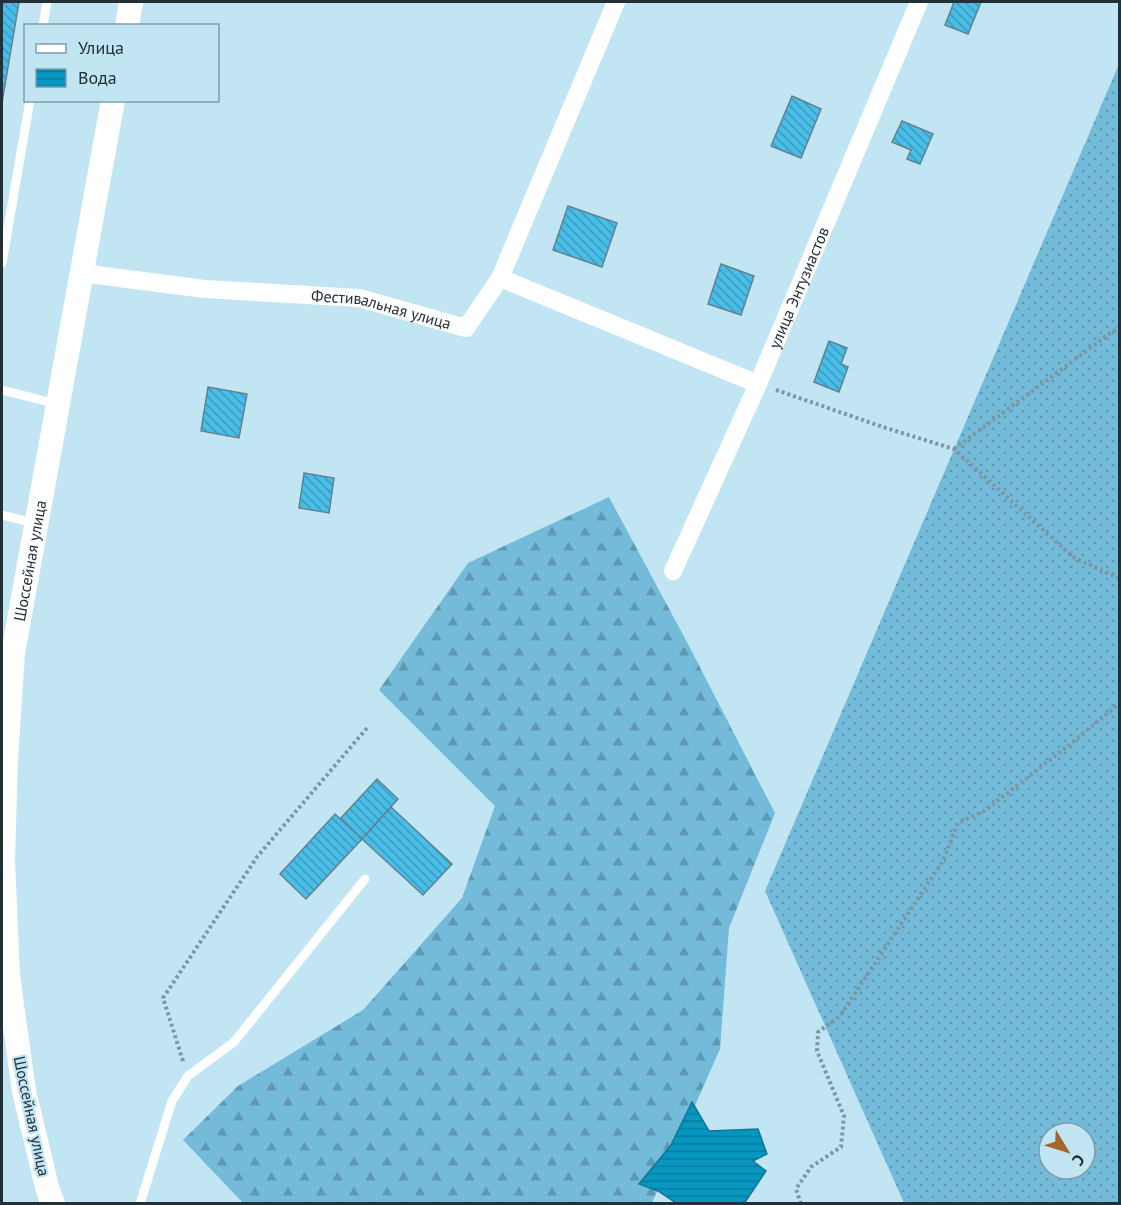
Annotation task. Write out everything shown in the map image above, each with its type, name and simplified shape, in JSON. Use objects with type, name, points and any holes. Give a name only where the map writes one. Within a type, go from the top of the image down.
[{"type":"main road","points":[[127,24],[131,2]]},
{"type":"main road","name":"Шоссейная улица","points":[[53,1203],[24,1091],[8,976],[3,860],[6,759],[13,653],[113,102]]},
{"type":"street","name":"Фестивальная улица","points":[[81,273],[206,289],[359,298],[466,328],[500,278],[616,2]]},
{"type":"street","name":"улица Энтузиастов","points":[[673,570],[758,384],[919,2]]},
{"type":"street","points":[[500,278],[758,384]]},
{"type":"lane","points":[[43,24],[47,2]]},
{"type":"lane","points":[[2,264],[30,102]]},
{"type":"lane","points":[[2,390],[57,404]]},
{"type":"lane","points":[[2,515],[36,524]]},
{"type":"lane","points":[[141,1203],[172,1101],[188,1076],[234,1042],[365,879]]},
{"type":"path","points":[[954,449],[1119,326]]},
{"type":"path","points":[[758,384],[886,429],[954,449],[1073,558],[1119,579]]},
{"type":"path","points":[[801,1203],[796,1189],[811,1167],[841,1147],[844,1116],[817,1051],[818,1032],[840,1016],[943,861],[958,823],[984,811],[1119,703]]},
{"type":"path","points":[[188,1076],[163,998],[257,857],[367,728]]},
{"type":"green space","points":[[1119,64],[1119,1203],[904,1203],[765,891]]},
{"type":"green space","points":[[609,497],[775,813],[729,928],[720,1049],[652,1203],[243,1203],[183,1140],[238,1086],[363,1010],[462,898],[495,806],[379,690],[468,563]]},
{"type":"water","points":[[692,1102],[709,1131],[758,1129],[767,1154],[753,1161],[766,1171],[746,1201],[741,1203],[676,1203],[658,1191],[639,1184],[671,1145]]},
{"type":"building","points":[[2,2],[19,2],[2,103]]},
{"type":"building","points":[[954,2],[981,2],[968,34],[945,25]]},
{"type":"building","points":[[792,96],[821,109],[801,158],[771,146]]},
{"type":"building","points":[[902,121],[933,134],[920,164],[907,159],[911,150],[892,142]]},
{"type":"building","points":[[568,206],[617,223],[602,267],[553,250]]},
{"type":"building","points":[[721,264],[754,276],[741,315],[708,304]]},
{"type":"building","points":[[829,341],[847,348],[841,364],[848,367],[839,392],[814,382]]},
{"type":"building","points":[[208,387],[247,394],[239,438],[201,431]]},
{"type":"building","points":[[304,473],[334,478],[329,513],[299,508]]},
{"type":"building","points":[[377,779],[398,799],[362,839],[340,819]]},
{"type":"building","points":[[391,807],[452,864],[423,895],[362,839]]},
{"type":"building","points":[[335,814],[362,839],[306,899],[280,874]]}]
